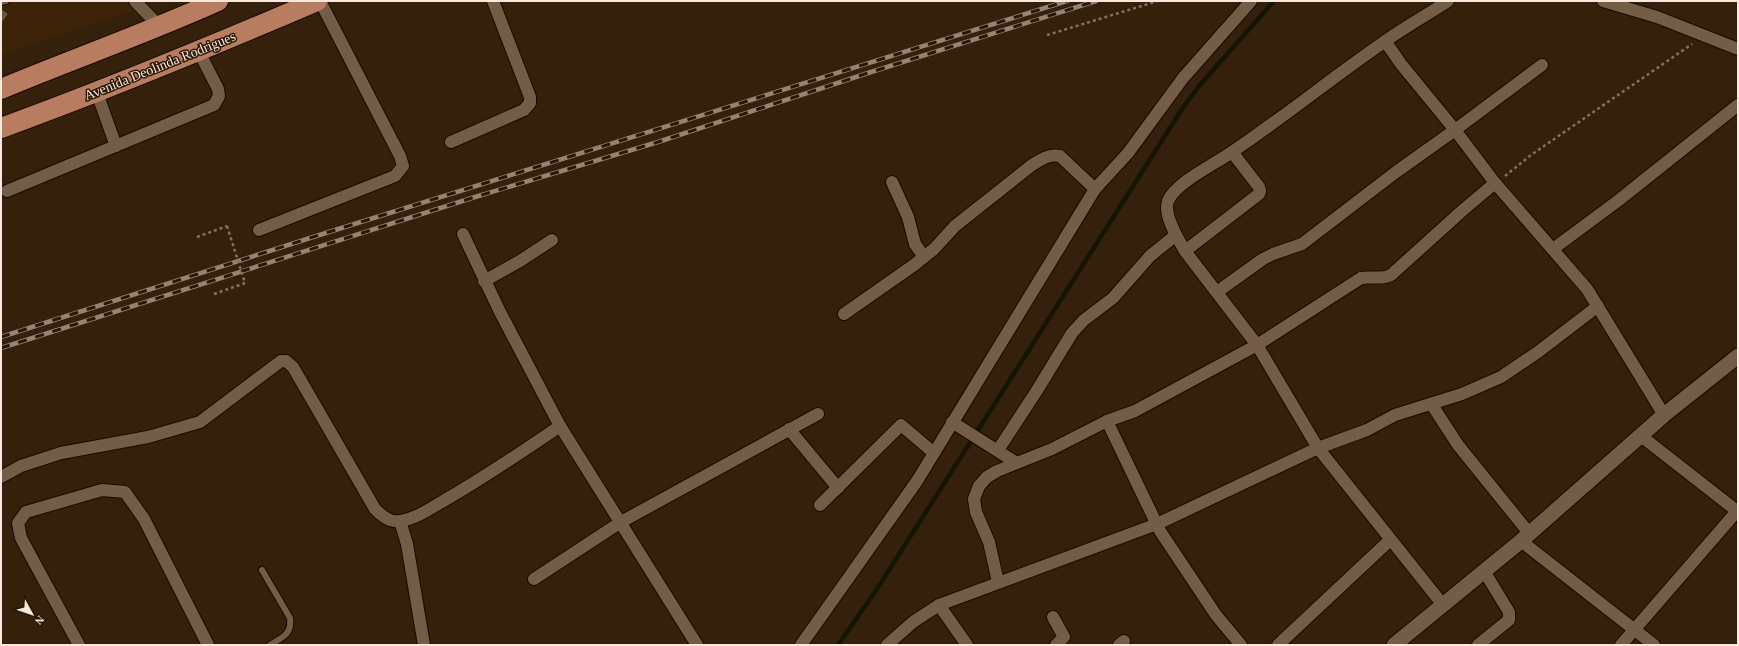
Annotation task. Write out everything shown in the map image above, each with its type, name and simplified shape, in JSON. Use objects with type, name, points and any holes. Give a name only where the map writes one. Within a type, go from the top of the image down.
[{"type":"highway","points":[[1,89],[78,57],[160,27],[218,1]]},
{"type":"highway","name":"Avenida Deolinda Rodrigues","points":[[1,128],[97,93],[317,1]]},
{"type":"highway","points":[[1,76],[78,57]]},
{"type":"street","points":[[135,1],[160,27]]},
{"type":"street","points":[[259,230],[395,176],[403,166],[400,156],[320,1]]},
{"type":"street","points":[[451,142],[524,110],[530,103],[530,97],[493,1]]},
{"type":"street","points":[[800,645],[913,487],[934,453],[957,425],[1095,189],[1128,153],[1183,78],[1251,1]]},
{"type":"street","points":[[1443,605],[1318,448],[1258,345],[1186,251],[1176,235],[1166,211],[1167,202],[1180,186],[1232,152],[1385,41],[1448,1]]},
{"type":"street","points":[[1603,1],[1657,17],[1738,49]]},
{"type":"street","points":[[1385,41],[1401,64],[1455,130],[1495,183],[1587,289],[1664,414]]},
{"type":"street","points":[[7,191],[214,104],[219,96],[218,89],[198,52]]},
{"type":"street","points":[[1217,292],[1263,259],[1272,254],[1302,244],[1396,172],[1542,65]]},
{"type":"street","points":[[97,93],[116,146]]},
{"type":"street","points":[[1553,249],[1619,200],[1738,105]]},
{"type":"street","points":[[1186,251],[1259,194],[1259,187],[1232,152]]},
{"type":"street","points":[[844,314],[924,257],[955,226],[1032,165],[1045,157],[1054,154],[1060,156],[1095,189]]},
{"type":"street","points":[[892,182],[908,217],[915,244],[924,257]]},
{"type":"street","points":[[998,582],[989,542],[976,512],[974,499],[979,486],[987,477],[1015,462],[1052,449],[1107,421],[1135,411],[1258,345],[1360,278],[1387,277],[1391,275],[1495,183]]},
{"type":"street","points":[[463,234],[484,281],[560,426],[697,645]]},
{"type":"street","points":[[993,447],[1036,392],[1072,333],[1084,320],[1113,298],[1150,256],[1176,235]]},
{"type":"street","points":[[484,281],[520,261],[552,240]]},
{"type":"street","points":[[887,645],[913,622],[939,605],[1157,524],[1318,448],[1367,430],[1396,415],[1432,405],[1501,377],[1538,352],[1598,306]]},
{"type":"street","points":[[1394,645],[1525,537],[1641,436],[1664,414],[1738,356]]},
{"type":"street","points":[[1,477],[21,466],[61,453],[148,437],[195,424],[213,413],[281,361],[286,360],[294,367],[375,509],[382,516],[392,520],[400,521],[429,509],[484,478],[560,426]]},
{"type":"street","points":[[1432,405],[1458,445],[1525,537],[1634,630],[1654,645]]},
{"type":"street","points":[[534,580],[621,522],[818,414]]},
{"type":"street","points":[[1107,421],[1157,524],[1216,615],[1241,645]]},
{"type":"street","points":[[820,506],[901,425],[934,453]]},
{"type":"street","points":[[957,425],[1015,462]]},
{"type":"street","points":[[789,429],[838,488]]},
{"type":"street","points":[[1621,645],[1738,511],[1641,436]]},
{"type":"street","points":[[80,645],[21,538],[18,522],[26,512],[102,490],[126,492],[144,519],[208,645]]},
{"type":"street","points":[[400,521],[407,544],[424,645]]},
{"type":"street","points":[[1278,645],[1390,540]]},
{"type":"street","points":[[1478,645],[1509,620],[1509,612],[1484,571]]},
{"type":"street","points":[[939,605],[967,645]]},
{"type":"street","points":[[1052,617],[1064,636],[1056,645]]},
{"type":"lane","points":[[1,2],[6,1]]},
{"type":"lane","points":[[262,570],[290,618],[291,626],[286,635],[270,645]]},
{"type":"path","points":[[1047,35],[1158,1]]},
{"type":"path","points":[[1495,183],[1531,155],[1704,36]]},
{"type":"path","points":[[197,237],[227,226],[245,283],[214,294]]},
{"type":"shaded area","points":[[1,1],[123,1],[133,11],[1,55]]},
{"type":"building","points":[[1,10],[7,14],[1,22]]},
{"type":"waterway","points":[[838,645],[877,589],[1182,109],[1199,86],[1274,1]]},
{"type":"railway","points":[[1,337],[332,231],[1067,1]]},
{"type":"railway","points":[[1,348],[475,197],[658,142],[868,73],[1096,1]]}]
